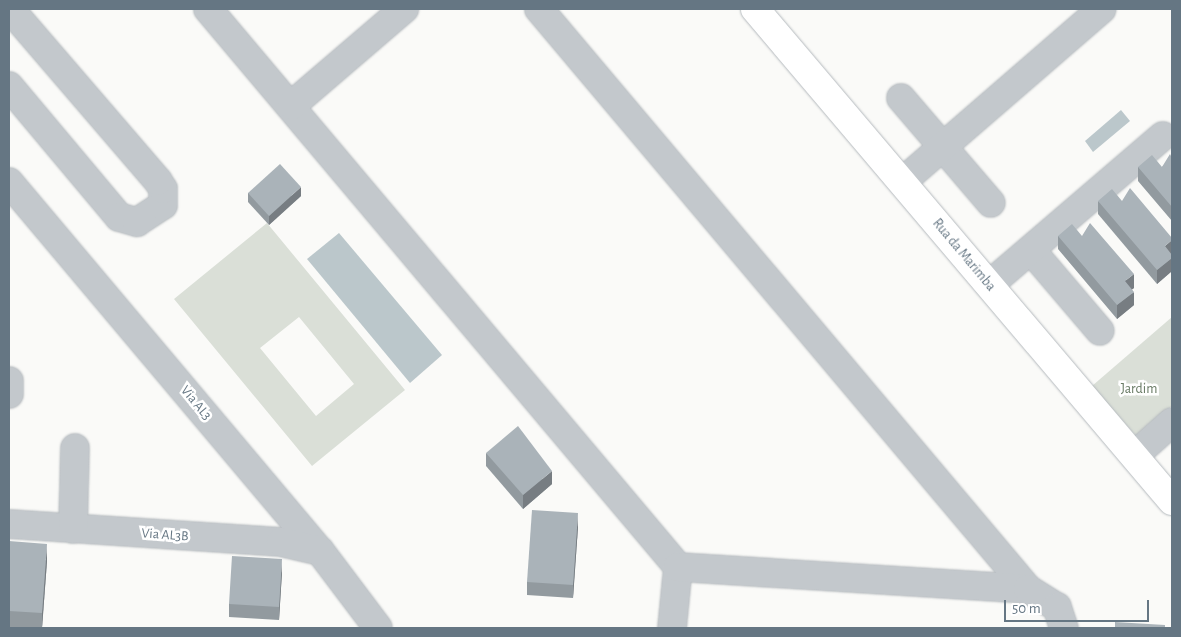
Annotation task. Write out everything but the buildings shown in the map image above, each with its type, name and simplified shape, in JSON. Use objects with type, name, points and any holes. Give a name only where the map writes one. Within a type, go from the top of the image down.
[{"type":"main road","name":"Rua da Marimba","points":[[755,9],[1172,502]]},
{"type":"street","points":[[9,86],[120,217],[137,222],[163,205],[163,189],[158,182],[10,9]]},
{"type":"street","points":[[208,9],[292,105],[678,567],[672,628]]},
{"type":"street","points":[[292,105],[404,9]]},
{"type":"street","points":[[539,9],[1028,588],[1057,608],[1064,628]]},
{"type":"street","points":[[902,182],[944,148],[1102,9]]},
{"type":"street","points":[[901,98],[991,203]]},
{"type":"street","points":[[989,285],[1163,136]]},
{"type":"street","name":"Via AL3","points":[[9,182],[320,551],[378,628]]},
{"type":"street","points":[[1031,250],[1100,331]]},
{"type":"street","points":[[9,381],[9,394]]},
{"type":"street","points":[[1134,456],[1172,422]]},
{"type":"street","points":[[73,529],[75,448]]},
{"type":"street","name":"Via AL3B","points":[[9,524],[281,542],[320,551]]},
{"type":"street","points":[[678,567],[1028,588]]},
{"type":"green space","points":[[267,223],[405,390],[312,466],[174,299]],"holes":[[[299,317],[354,384],[316,416],[260,348]]]},
{"type":"green space","name":"Jardim","points":[[1172,317],[1172,406],[1137,437],[1092,386]]},
{"type":"shaded area","points":[[1121,110],[1130,121],[1093,152],[1085,141]]},
{"type":"shaded area","points":[[339,233],[442,355],[410,383],[307,259]]}]
